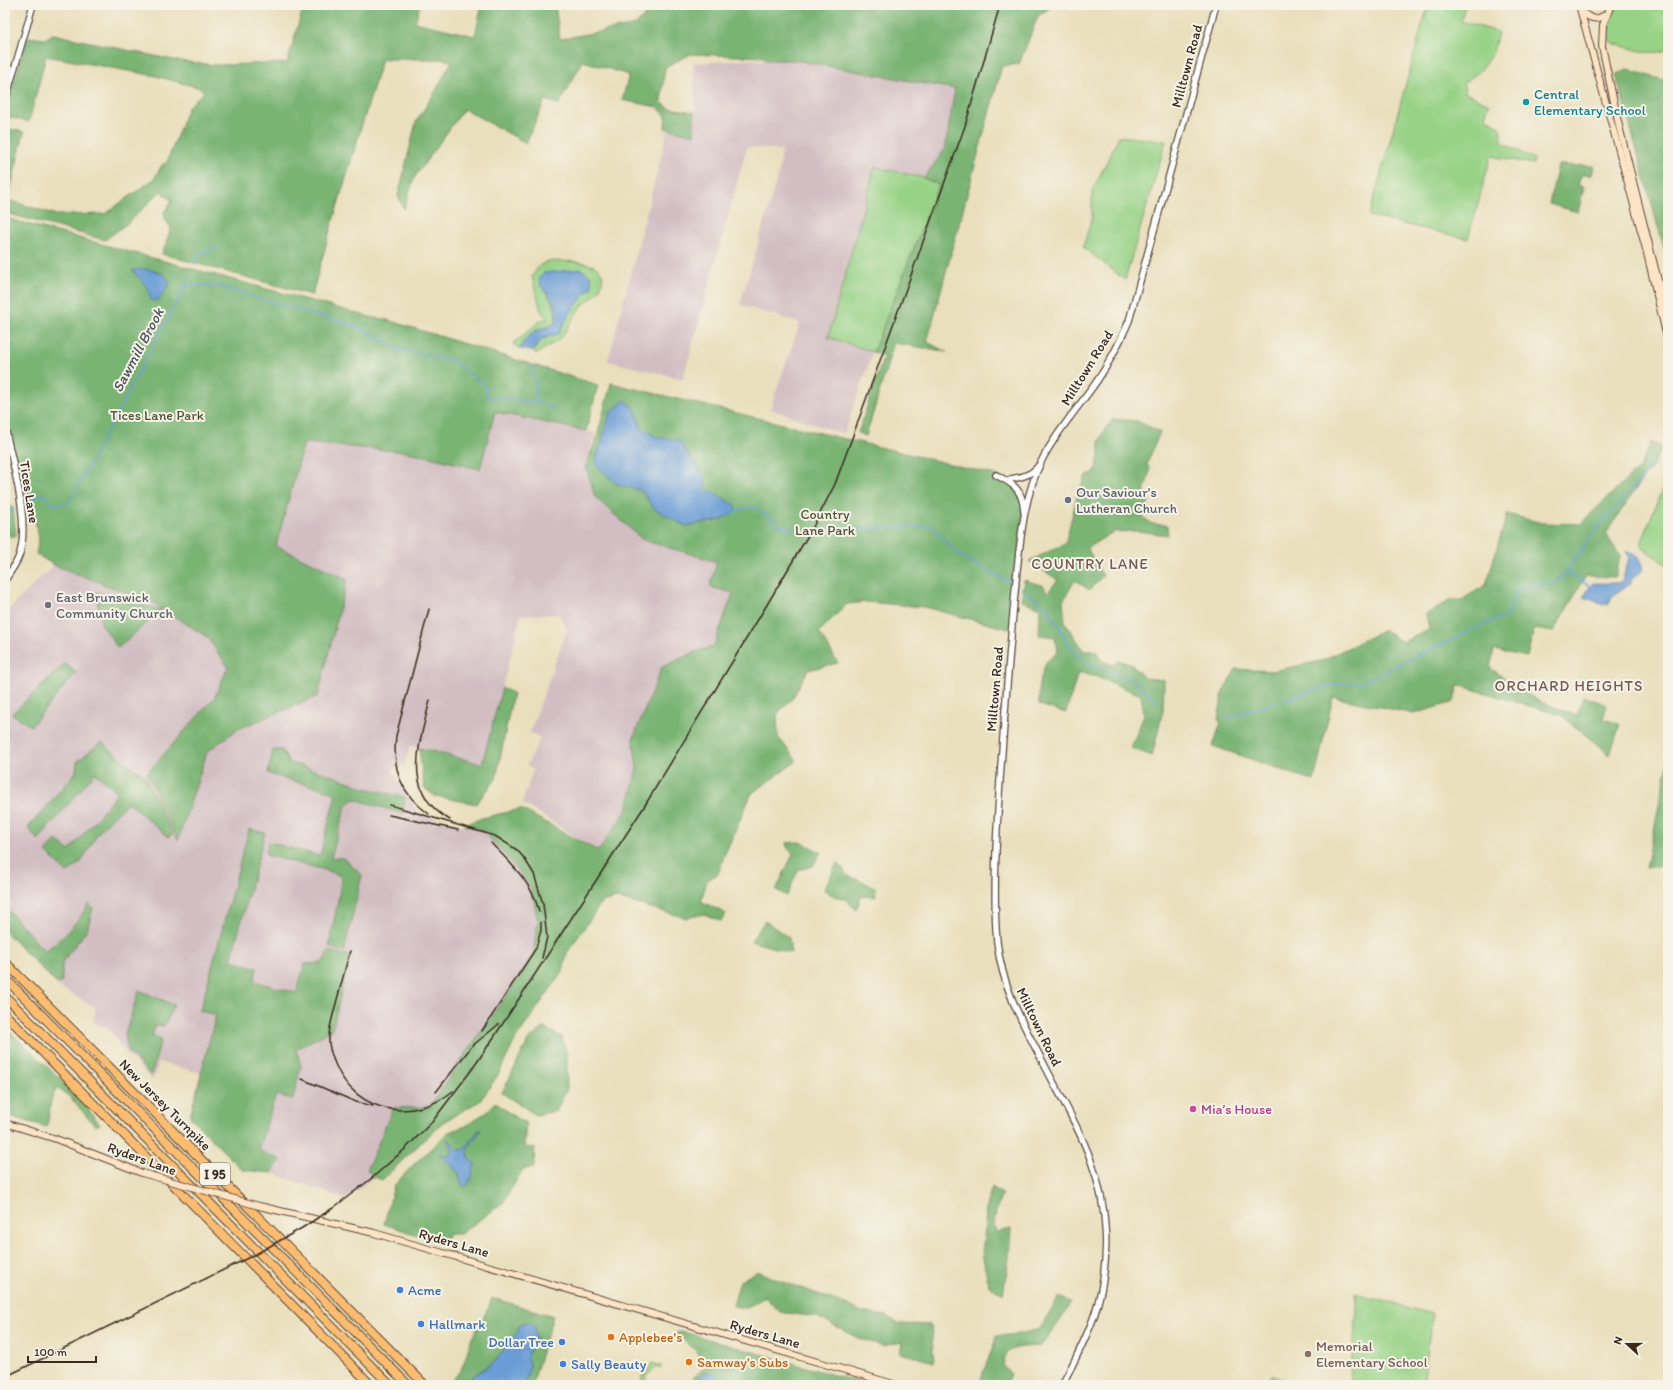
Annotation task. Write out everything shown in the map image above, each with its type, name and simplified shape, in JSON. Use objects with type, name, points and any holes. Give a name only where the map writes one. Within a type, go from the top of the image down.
[{"type":"highway","name":"New Jersey Turnpike","points":[[5,962],[425,1385]]},
{"type":"highway","name":"New Jersey Turnpike","points":[[5,978],[408,1385]]},
{"type":"highway","name":"I 95","points":[[5,996],[390,1385]]},
{"type":"highway","name":"I 95","points":[[5,1014],[371,1385]]},
{"type":"main road","points":[[1611,5],[1603,25],[1602,46],[1619,126],[1668,320]]},
{"type":"main road","points":[[1580,8],[1592,19],[1598,19],[1608,12]]},
{"type":"main road","points":[[1580,8],[1646,249],[1668,342]]},
{"type":"main road","name":"Ryders Lane","points":[[5,1123],[62,1141],[142,1173],[259,1206],[381,1235],[897,1385]]},
{"type":"street","points":[[5,101],[33,5]]},
{"type":"street","name":"Milltown Road","points":[[1062,1385],[1096,1313],[1105,1273],[1106,1234],[1100,1191],[1092,1162],[1076,1126],[1018,1014],[1003,972],[997,942],[995,897],[998,817],[1014,596],[1024,518],[1033,484],[1042,460],[1099,378],[1129,321],[1216,5]]},
{"type":"street","name":"Tices Lane","points":[[5,428],[24,523],[20,555],[5,580]]},
{"type":"street","points":[[1011,478],[1023,477],[1032,473],[1042,460]]},
{"type":"street","points":[[996,475],[1011,483],[1020,491],[1024,503],[1024,518]]},
{"type":"shaded area","points":[[747,60],[794,60],[956,89],[945,149],[924,178],[875,167],[828,337],[873,352],[844,434],[770,409],[800,323],[740,305],[778,175],[782,150],[747,147],[683,379],[608,361],[671,118],[696,114],[693,63]]},
{"type":"shaded area","points":[[495,412],[595,433],[586,466],[643,540],[717,562],[733,593],[714,646],[695,652],[633,739],[637,768],[627,810],[598,851],[522,803],[533,770],[527,765],[540,738],[530,732],[567,629],[558,614],[521,615],[482,764],[410,746],[404,767],[392,769],[418,813],[484,831],[530,885],[538,921],[533,956],[429,1107],[393,1108],[367,1170],[374,1177],[345,1199],[272,1173],[280,1159],[258,1150],[277,1095],[293,1099],[301,1066],[296,1049],[307,1042],[350,956],[329,951],[322,963],[296,993],[253,981],[231,960],[265,833],[249,829],[200,1010],[216,1015],[201,1073],[159,1062],[153,1081],[128,1055],[108,1027],[93,1023],[96,1008],[58,986],[5,933],[5,613],[54,565],[155,604],[207,637],[228,667],[215,697],[147,773],[178,840],[207,752],[236,730],[318,696],[276,546],[304,443],[408,452],[480,469]]},
{"type":"green space","points":[[304,5],[420,5],[415,22],[475,36],[482,5],[555,5],[560,39],[636,25],[648,12],[650,5],[1054,5],[1038,16],[1019,64],[1002,66],[927,342],[947,352],[894,343],[866,436],[858,433],[884,356],[873,352],[939,185],[924,178],[945,149],[955,89],[794,60],[766,60],[764,57],[691,54],[665,67],[661,102],[669,108],[694,112],[694,135],[665,128],[666,116],[657,107],[622,100],[629,75],[583,61],[559,104],[545,100],[526,143],[464,109],[414,178],[404,209],[398,196],[416,122],[452,61],[441,59],[382,59],[312,295],[162,254],[171,228],[165,219],[164,212],[172,201],[161,191],[129,222],[105,240],[5,213],[5,128],[24,132],[8,200],[57,215],[105,214],[154,179],[162,165],[167,162],[188,107],[204,92],[200,88],[156,76],[46,56],[29,122],[5,116],[5,110],[28,37],[45,39],[53,34],[173,60],[213,65],[287,63]]},
{"type":"green space","points":[[1428,5],[1465,5],[1461,21],[1498,32],[1493,53],[1479,72],[1463,83],[1466,93],[1489,104],[1485,117],[1499,126],[1503,143],[1534,159],[1533,164],[1491,156],[1468,239],[1369,216]]},
{"type":"green space","points":[[1615,5],[1668,5],[1668,49],[1648,52],[1612,43],[1606,34],[1610,17]]},
{"type":"green space","points":[[1627,69],[1663,80],[1668,72],[1668,263],[1616,75]]},
{"type":"green space","points":[[1119,136],[1166,141],[1125,280],[1083,247],[1092,218],[1092,192]]},
{"type":"green space","points":[[1558,165],[1594,166],[1592,175],[1581,175],[1578,185],[1584,187],[1578,212],[1549,204]]},
{"type":"green space","points":[[875,167],[924,178],[939,185],[873,352],[828,337]]},
{"type":"green space","name":"Tices Lane Park","points":[[5,218],[374,318],[384,319],[598,385],[586,431],[495,412],[480,469],[408,452],[304,443],[276,546],[347,579],[318,696],[236,730],[207,752],[178,840],[147,773],[215,697],[228,667],[207,637],[155,604],[54,565],[36,554],[39,538],[30,498],[14,466],[5,415]]},
{"type":"green space","points":[[547,261],[585,263],[594,266],[600,271],[603,278],[599,291],[580,309],[562,336],[537,354],[533,351],[542,339],[558,334],[571,312],[587,291],[544,291],[550,298],[553,305],[556,323],[532,333],[519,349],[513,344],[541,320],[547,319],[541,311],[532,277],[539,266]]},
{"type":"green space","name":"Country Lane Park","points":[[611,383],[996,475],[1011,483],[1024,503],[1012,630],[924,607],[867,602],[847,604],[819,632],[838,663],[808,670],[792,699],[777,714],[778,737],[797,761],[752,793],[724,856],[718,874],[707,880],[701,901],[726,914],[721,921],[704,914],[686,918],[616,898],[602,902],[567,953],[563,971],[515,1040],[498,1075],[480,1101],[443,1122],[382,1180],[374,1177],[367,1170],[393,1108],[429,1107],[533,956],[538,921],[530,885],[484,831],[465,825],[482,818],[521,809],[598,851],[627,810],[637,768],[633,739],[662,667],[695,652],[714,646],[733,593],[710,587],[717,562],[643,540],[595,497],[586,466],[597,437]]},
{"type":"green space","points":[[1113,419],[1137,421],[1160,432],[1147,464],[1150,470],[1144,493],[1149,501],[1143,517],[1152,524],[1167,525],[1168,535],[1137,531],[1113,532],[1087,548],[1103,576],[1089,590],[1075,580],[1063,601],[1065,622],[1084,651],[1096,651],[1101,660],[1113,665],[1119,660],[1132,665],[1144,678],[1164,680],[1163,710],[1152,756],[1131,748],[1144,715],[1141,695],[1097,677],[1078,672],[1066,713],[1039,705],[1039,684],[1046,662],[1058,652],[1055,637],[1039,635],[1040,608],[1021,600],[1024,580],[1044,586],[1047,593],[1058,580],[1029,561],[1065,544],[1078,493],[1086,476],[1095,472],[1099,457],[1099,442],[1105,429]]},
{"type":"green space","points":[[1651,442],[1660,446],[1660,452],[1606,534],[1620,556],[1616,577],[1586,576],[1553,632],[1534,629],[1527,657],[1494,650],[1490,668],[1538,701],[1577,716],[1583,696],[1607,705],[1603,719],[1620,724],[1610,755],[1561,715],[1458,685],[1454,702],[1414,714],[1333,697],[1314,781],[1213,746],[1221,722],[1218,720],[1223,691],[1236,669],[1273,671],[1321,661],[1384,630],[1402,642],[1429,630],[1426,614],[1451,600],[1461,600],[1486,585],[1507,514],[1542,523],[1580,524],[1640,467]]},
{"type":"green space","points":[[1668,474],[1668,566],[1640,546]]},
{"type":"green space","points":[[5,505],[13,507],[16,537],[5,535]]},
{"type":"green space","points":[[96,592],[135,604],[161,609],[160,619],[153,617],[118,648],[101,623]]},
{"type":"green space","points":[[65,663],[76,673],[31,726],[12,714]]},
{"type":"green space","points":[[502,688],[513,693],[496,779],[476,804],[435,796],[424,788],[419,748],[482,764]]},
{"type":"green space","points":[[101,742],[145,776],[173,834],[168,837],[128,802],[99,831],[81,862],[67,873],[46,852],[56,840],[69,851],[118,792],[95,773],[38,840],[28,828],[76,772],[77,762]]},
{"type":"green space","points":[[273,750],[282,750],[288,762],[334,776],[365,788],[405,797],[403,814],[355,799],[346,805],[331,858],[343,858],[362,875],[344,952],[329,947],[340,890],[341,876],[325,870],[266,855],[268,842],[320,856],[336,794],[268,773]]},
{"type":"green space","points":[[1668,763],[1668,864],[1646,868]]},
{"type":"green space","points":[[249,829],[265,833],[231,960],[257,968],[254,981],[296,993],[305,964],[322,963],[329,951],[350,956],[332,1030],[296,1049],[301,1066],[293,1099],[276,1095],[258,1150],[281,1160],[272,1173],[242,1170],[190,1117],[216,1015],[200,1011]]},
{"type":"green space","points":[[800,842],[821,852],[813,866],[798,870],[787,896],[776,890],[793,854],[787,847],[786,843]]},
{"type":"green space","points":[[837,863],[843,868],[846,875],[875,887],[876,897],[861,896],[856,910],[846,899],[834,896],[824,890]]},
{"type":"green space","points":[[89,904],[93,908],[87,930],[62,962],[62,982],[57,984],[5,931],[5,911],[7,909],[39,946],[45,950],[52,946],[70,930]]},
{"type":"green space","points":[[765,921],[789,938],[791,953],[751,941]]},
{"type":"green space","points":[[139,990],[174,1005],[164,1026],[155,1025],[152,1036],[161,1039],[151,1076],[128,1051],[125,1034]]},
{"type":"green space","points":[[5,1027],[70,1088],[100,1124],[95,1126],[69,1096],[56,1088],[51,1101],[47,1127],[5,1115]]},
{"type":"green space","points":[[544,1028],[562,1037],[567,1055],[567,1089],[556,1111],[536,1115],[502,1093],[529,1039]]},
{"type":"green space","points":[[495,1102],[516,1118],[526,1123],[524,1147],[535,1148],[534,1168],[523,1169],[503,1203],[460,1234],[450,1234],[442,1243],[384,1224],[394,1186],[412,1166],[449,1132],[466,1126],[490,1109]],"holes":[[[480,1129],[481,1130],[468,1148],[469,1161],[475,1163],[462,1185],[458,1172],[440,1154],[451,1156],[452,1148],[447,1141],[449,1139],[458,1150],[463,1150]]]},
{"type":"green space","points":[[992,1187],[1002,1194],[994,1223],[996,1232],[1011,1229],[1009,1258],[1003,1294],[989,1286],[982,1253],[986,1206]]},
{"type":"green space","points":[[758,1271],[848,1305],[861,1312],[886,1316],[899,1324],[931,1325],[934,1362],[900,1353],[902,1342],[883,1346],[860,1339],[817,1317],[780,1312],[765,1297],[746,1308],[733,1306],[740,1281]]},
{"type":"green space","points":[[1355,1293],[1432,1314],[1423,1385],[1349,1385],[1357,1311]]},
{"type":"green space","points":[[1059,1297],[1071,1302],[1060,1321],[1041,1346],[1018,1348],[1007,1354],[1003,1366],[1011,1374],[1006,1385],[993,1385],[980,1381],[997,1336],[1019,1334],[1040,1329]]},
{"type":"green space","points":[[492,1298],[553,1316],[532,1385],[524,1385],[530,1366],[527,1358],[528,1353],[536,1342],[535,1327],[531,1323],[525,1322],[520,1325],[517,1333],[509,1341],[496,1361],[473,1376],[471,1379],[471,1385],[456,1385],[451,1381],[464,1364],[471,1341]]},
{"type":"green space","points":[[680,1331],[869,1385],[725,1385],[717,1374],[705,1372],[699,1377],[702,1385],[698,1385],[693,1378],[706,1366],[707,1363],[688,1343],[676,1335],[676,1332]]},
{"type":"green space","points":[[652,1363],[662,1366],[660,1368],[657,1366],[645,1378],[647,1380],[641,1384],[642,1377],[646,1374]]},
{"type":"green space","points":[[1272,1374],[1296,1385],[1265,1385]]},
{"type":"water","points":[[147,269],[163,274],[170,282],[159,300],[151,301],[148,288],[132,270]]},
{"type":"water","points":[[581,269],[591,276],[592,288],[587,291],[571,312],[558,334],[542,339],[533,351],[519,349],[532,333],[556,323],[554,304],[541,286],[539,277],[543,273]]},
{"type":"water","points":[[625,400],[636,410],[641,428],[657,437],[678,440],[706,478],[705,488],[737,506],[733,513],[721,520],[686,526],[654,509],[642,491],[617,484],[595,464],[610,413]]},
{"type":"water","points":[[1626,551],[1639,558],[1643,565],[1641,572],[1632,578],[1631,583],[1616,593],[1607,605],[1583,597],[1593,583],[1622,582],[1629,557]]},
{"type":"water","points":[[480,1129],[481,1130],[468,1148],[469,1160],[475,1163],[471,1180],[466,1187],[462,1185],[458,1172],[439,1154],[451,1156],[452,1148],[447,1140],[448,1139],[458,1150],[463,1150]]},
{"type":"water","points":[[525,1322],[531,1323],[535,1327],[536,1342],[528,1353],[527,1358],[530,1366],[524,1385],[471,1385],[471,1379],[473,1376],[496,1361],[509,1341],[517,1333],[520,1325]]},
{"type":"water","points":[[705,1372],[717,1374],[725,1385],[702,1385],[699,1377]]},
{"type":"waterway","name":"Sawmill Brook","points":[[195,264],[196,260],[201,254],[221,247]]},
{"type":"waterway","name":"Sawmill Brook","points":[[29,500],[39,495],[44,495],[51,503],[58,505],[69,503],[190,274]]},
{"type":"waterway","points":[[185,286],[213,285],[355,326],[398,349],[452,360],[486,387],[487,397],[536,402],[532,366]]},
{"type":"waterway","points":[[536,402],[554,408]]},
{"type":"waterway","points":[[1226,718],[1334,684],[1361,683],[1486,623],[1508,615],[1517,590],[1560,580],[1592,534],[1656,463]]},
{"type":"waterway","points":[[733,513],[744,508],[755,507],[779,525],[793,529]]},
{"type":"waterway","name":"Sawmill Brook","points":[[5,515],[15,510]]},
{"type":"waterway","points":[[824,527],[860,529],[932,526],[956,553],[1010,582]]},
{"type":"waterway","points":[[1566,571],[1591,587]]},
{"type":"waterway","points":[[1020,588],[1047,607],[1073,651],[1088,665],[1133,680],[1158,702]]},
{"type":"railway","points":[[5,1377],[256,1254],[302,1228],[333,1208],[372,1178],[405,1149],[432,1122],[473,1068],[642,810],[813,527],[835,484],[965,126],[1000,5]]},
{"type":"railway","points":[[429,609],[396,736],[395,748],[397,770],[400,780],[411,798],[429,814]]},
{"type":"railway","points":[[430,700],[419,749],[419,781],[424,795],[434,809],[450,820]]},
{"type":"railway","points":[[390,805],[495,836],[517,850],[534,874],[543,904],[547,937],[542,958]]},
{"type":"railway","points":[[389,815],[458,830]]},
{"type":"railway","points":[[491,843],[520,874],[532,892],[539,912]]},
{"type":"railway","points":[[482,1031],[536,948],[541,930],[541,922]]},
{"type":"railway","points":[[350,951],[331,1022],[329,1041],[333,1059],[345,1082],[358,1095],[372,1103],[388,1108],[404,1110],[421,1107],[438,1101],[453,1091]]},
{"type":"railway","points":[[436,1092],[472,1046],[499,1024]]},
{"type":"railway","points":[[302,1079],[356,1102],[373,1106]]},
{"type":"place","name":"Central Elementary School","points":[[1526,102]]},
{"type":"place","name":"Our Saviour's Lutheran Church","points":[[1068,500]]},
{"type":"place","name":"East Brunswick Community Church","points":[[48,605]]},
{"type":"place","name":"Mia’s House","points":[[1193,1109]]},
{"type":"place","name":"Acme","points":[[400,1290]]},
{"type":"place","name":"Hallmark","points":[[421,1324]]},
{"type":"place","name":"Applebee's","points":[[611,1337]]},
{"type":"place","name":"Dollar Tree","points":[[562,1342]]},
{"type":"place","name":"Memorial Elementary School","points":[[1308,1354]]},
{"type":"place","name":"Samway's Subs","points":[[689,1362]]},
{"type":"place","name":"Sally Beauty","points":[[563,1364]]},
{"type":"district","name":"COUNTRY LANE","points":[[1090,564]]},
{"type":"district","name":"ORCHARD HEIGHTS","points":[[1569,686]]}]
